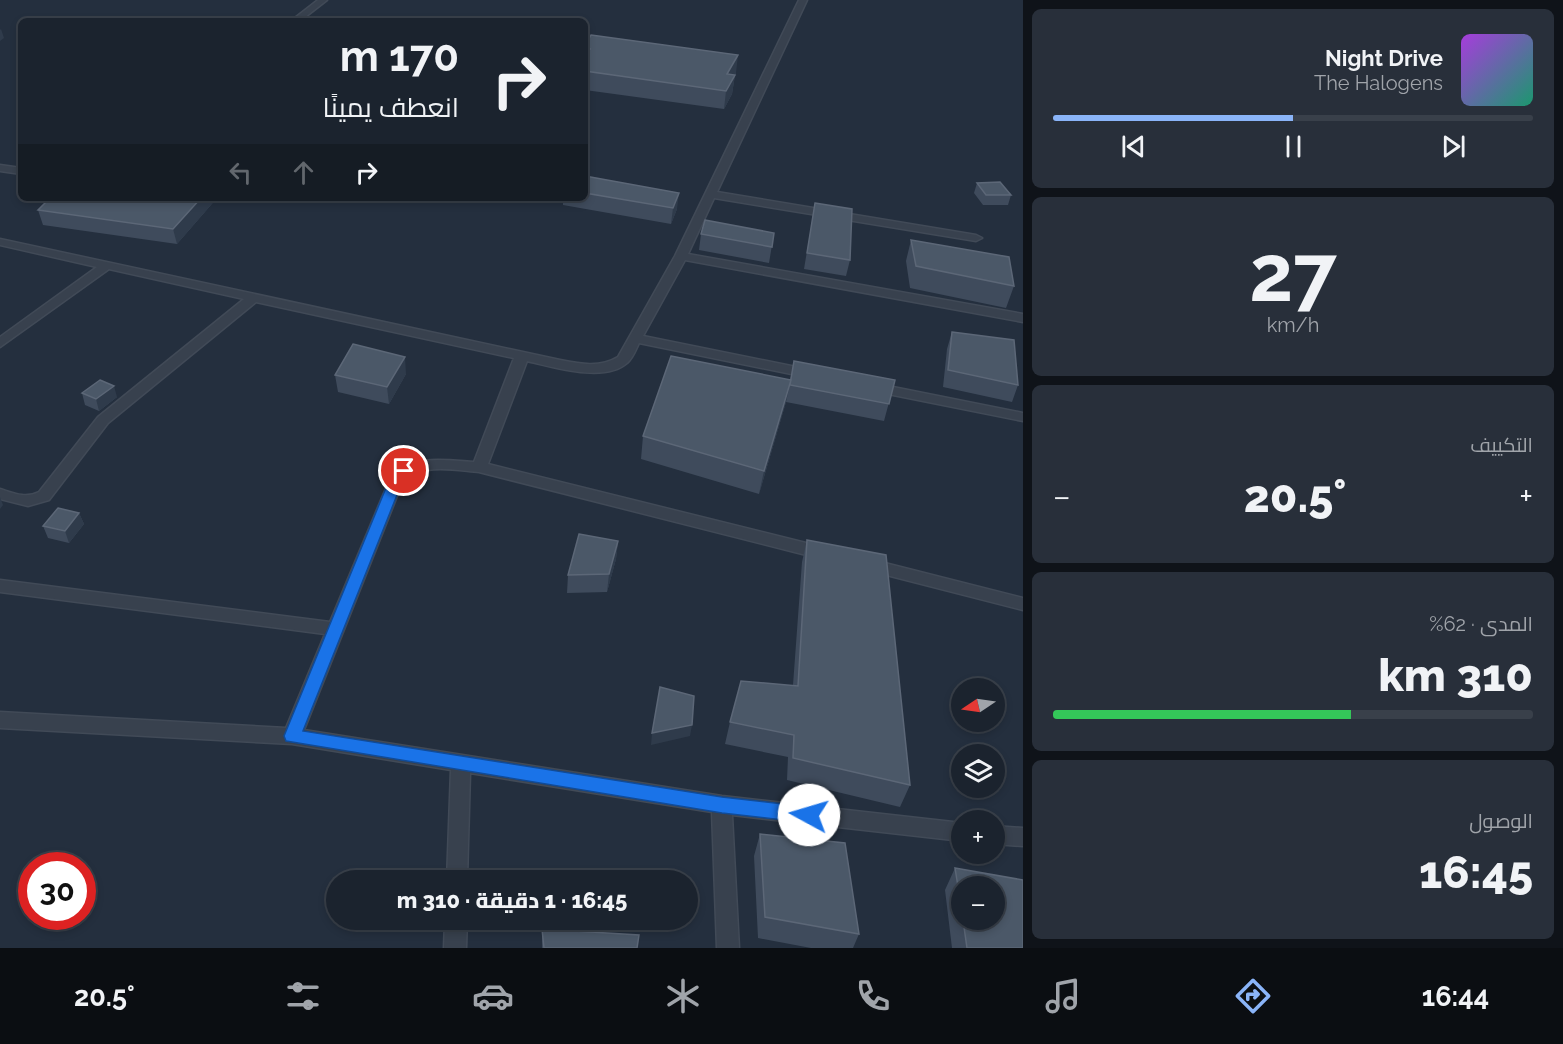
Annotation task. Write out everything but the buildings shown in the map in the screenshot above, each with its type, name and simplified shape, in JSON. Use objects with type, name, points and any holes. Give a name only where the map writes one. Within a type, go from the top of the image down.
[{"type":"street","points":[[299,18],[323,0]]},
{"type":"street","points":[[0,242],[522,356],[604,369],[623,360],[681,256],[803,0]]},
{"type":"street","points":[[0,168],[18,171]]},
{"type":"street","points":[[711,194],[975,238]]},
{"type":"street","points":[[681,256],[1023,318]]},
{"type":"street","points":[[0,343],[107,265]]},
{"type":"street","points":[[0,494],[25,502],[35,502],[44,496],[103,420],[254,297]]},
{"type":"street","points":[[635,338],[829,378]]},
{"type":"street","points":[[479,466],[522,356]]},
{"type":"street","points":[[863,385],[1023,417]]},
{"type":"street","points":[[292,736],[397,478],[404,471],[412,468],[479,466],[835,557]]},
{"type":"street","points":[[858,563],[1023,604]]},
{"type":"street","points":[[0,586],[336,629]]},
{"type":"street","points":[[1,724],[292,736],[722,805],[951,831]]},
{"type":"street","points":[[457,870],[460,764]]},
{"type":"street","points":[[722,805],[728,948]]},
{"type":"street","points":[[1005,836],[1023,837]]},
{"type":"street","points":[[455,948],[456,930]]},
{"type":"route","points":[[404,471],[397,478],[292,736],[722,805],[809,815]]}]
